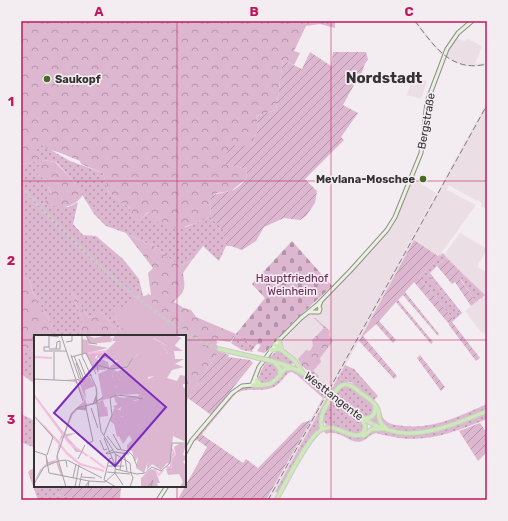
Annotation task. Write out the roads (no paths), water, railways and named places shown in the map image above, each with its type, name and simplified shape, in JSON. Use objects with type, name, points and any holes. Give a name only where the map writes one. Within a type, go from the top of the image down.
[{"type":"main road","name":"Bergstraße","points":[[252,385],[259,367],[279,340],[300,318],[318,306],[323,298],[386,230],[395,217],[421,153],[427,102],[446,49],[458,33],[472,21]]},
{"type":"main road","name":"Bergstraße","points":[[314,310],[317,313],[320,311],[318,306]]},
{"type":"main road","points":[[279,340],[281,349]]},
{"type":"main road","points":[[275,345],[292,358],[302,371]]},
{"type":"main road","name":"Westtangente","points":[[219,349],[296,368],[324,387],[360,417],[388,430],[412,433],[431,432],[487,411]]},
{"type":"main road","points":[[271,350],[281,349]]},
{"type":"main road","points":[[291,366],[294,364],[292,358]]},
{"type":"main road","points":[[270,361],[280,369],[279,378]]},
{"type":"main road","points":[[186,450],[192,440],[236,390],[242,386],[274,383],[285,369],[296,368]]},
{"type":"main road","points":[[252,385],[256,380],[256,375]]},
{"type":"main road","points":[[256,380],[261,385]]},
{"type":"main road","points":[[322,429],[322,414],[335,391],[340,386],[347,384],[358,389],[374,404],[381,424],[388,430]]},
{"type":"main road","points":[[360,417],[368,418],[373,416],[375,411],[374,404]]},
{"type":"main road","points":[[276,500],[307,445],[315,434],[322,429],[330,428],[354,435],[360,435],[364,431],[365,426],[360,417]]},
{"type":"main road","points":[[322,421],[330,428]]},
{"type":"main road","points":[[322,429],[334,430],[358,438],[362,437],[372,429],[388,430]]},
{"type":"main road","points":[[158,500],[166,487]]},
{"type":"tunnel","points":[[21,187],[82,250],[132,293],[182,331],[219,349]]},
{"type":"railway","points":[[415,21],[429,40],[453,61],[463,65],[474,66],[487,64]]},
{"type":"railway","points":[[268,500],[487,105]]},
{"type":"place","name":"Saukopf","points":[[47,79]]},
{"type":"place","name":"Mevlana-Moschee","points":[[423,179]]},
{"type":"district","name":"Nordstadt","points":[[384,78]]},
{"type":"park label","name":"Hauptfriedhof Weinheim","points":[[292,284]]}]
